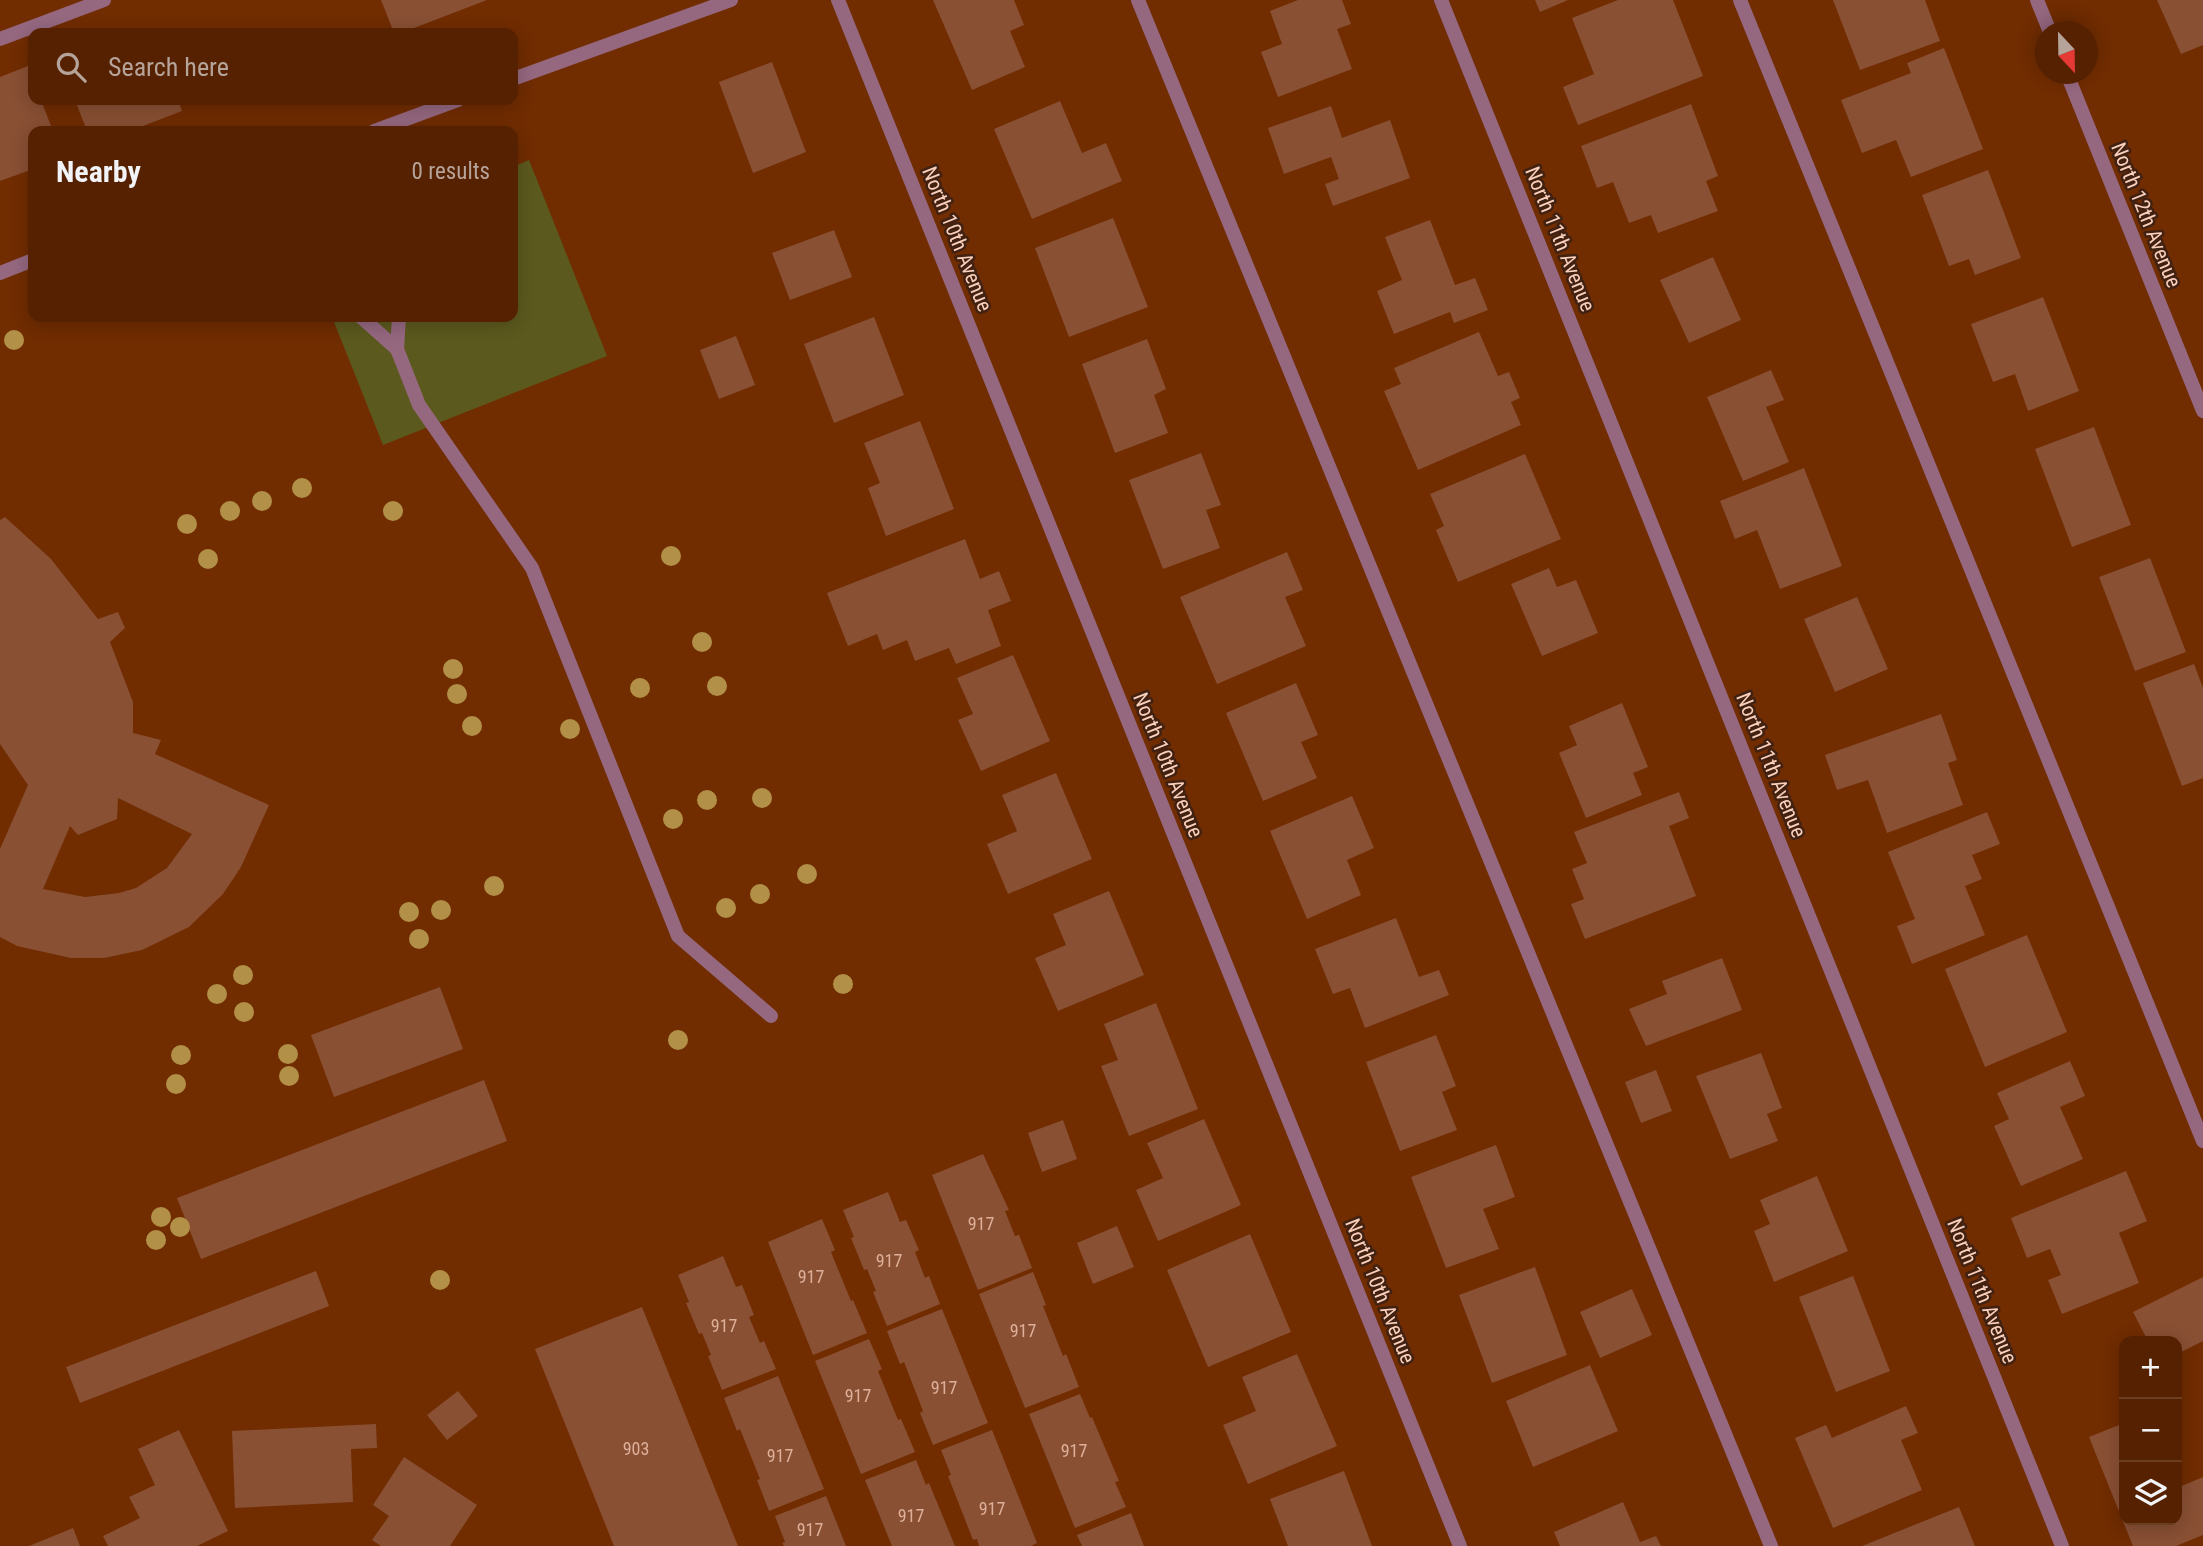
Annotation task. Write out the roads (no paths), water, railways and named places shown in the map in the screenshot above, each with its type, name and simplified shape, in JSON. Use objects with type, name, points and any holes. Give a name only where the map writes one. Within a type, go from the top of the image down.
[{"type":"street","points":[[29,28],[104,0]]},
{"type":"street","points":[[518,77],[732,0]]},
{"type":"street","name":"North 10th Avenue","points":[[838,0],[1460,1546]]},
{"type":"street","points":[[1138,0],[1771,1546]]},
{"type":"street","name":"North 11th Avenue","points":[[1441,0],[2062,1546]]},
{"type":"street","points":[[1740,0],[2203,1141]]},
{"type":"street","points":[[2037,0],[2046,21]]},
{"type":"street","points":[[0,39],[28,28]]},
{"type":"street","name":"North 12th Avenue","points":[[2071,84],[2203,411]]},
{"type":"street","points":[[388,126],[444,105]]},
{"type":"street","points":[[0,274],[28,262]]},
{"type":"street","points":[[367,322],[397,349]]},
{"type":"street","points":[[399,322],[397,349],[419,405],[532,568],[678,936],[771,1016]]}]
